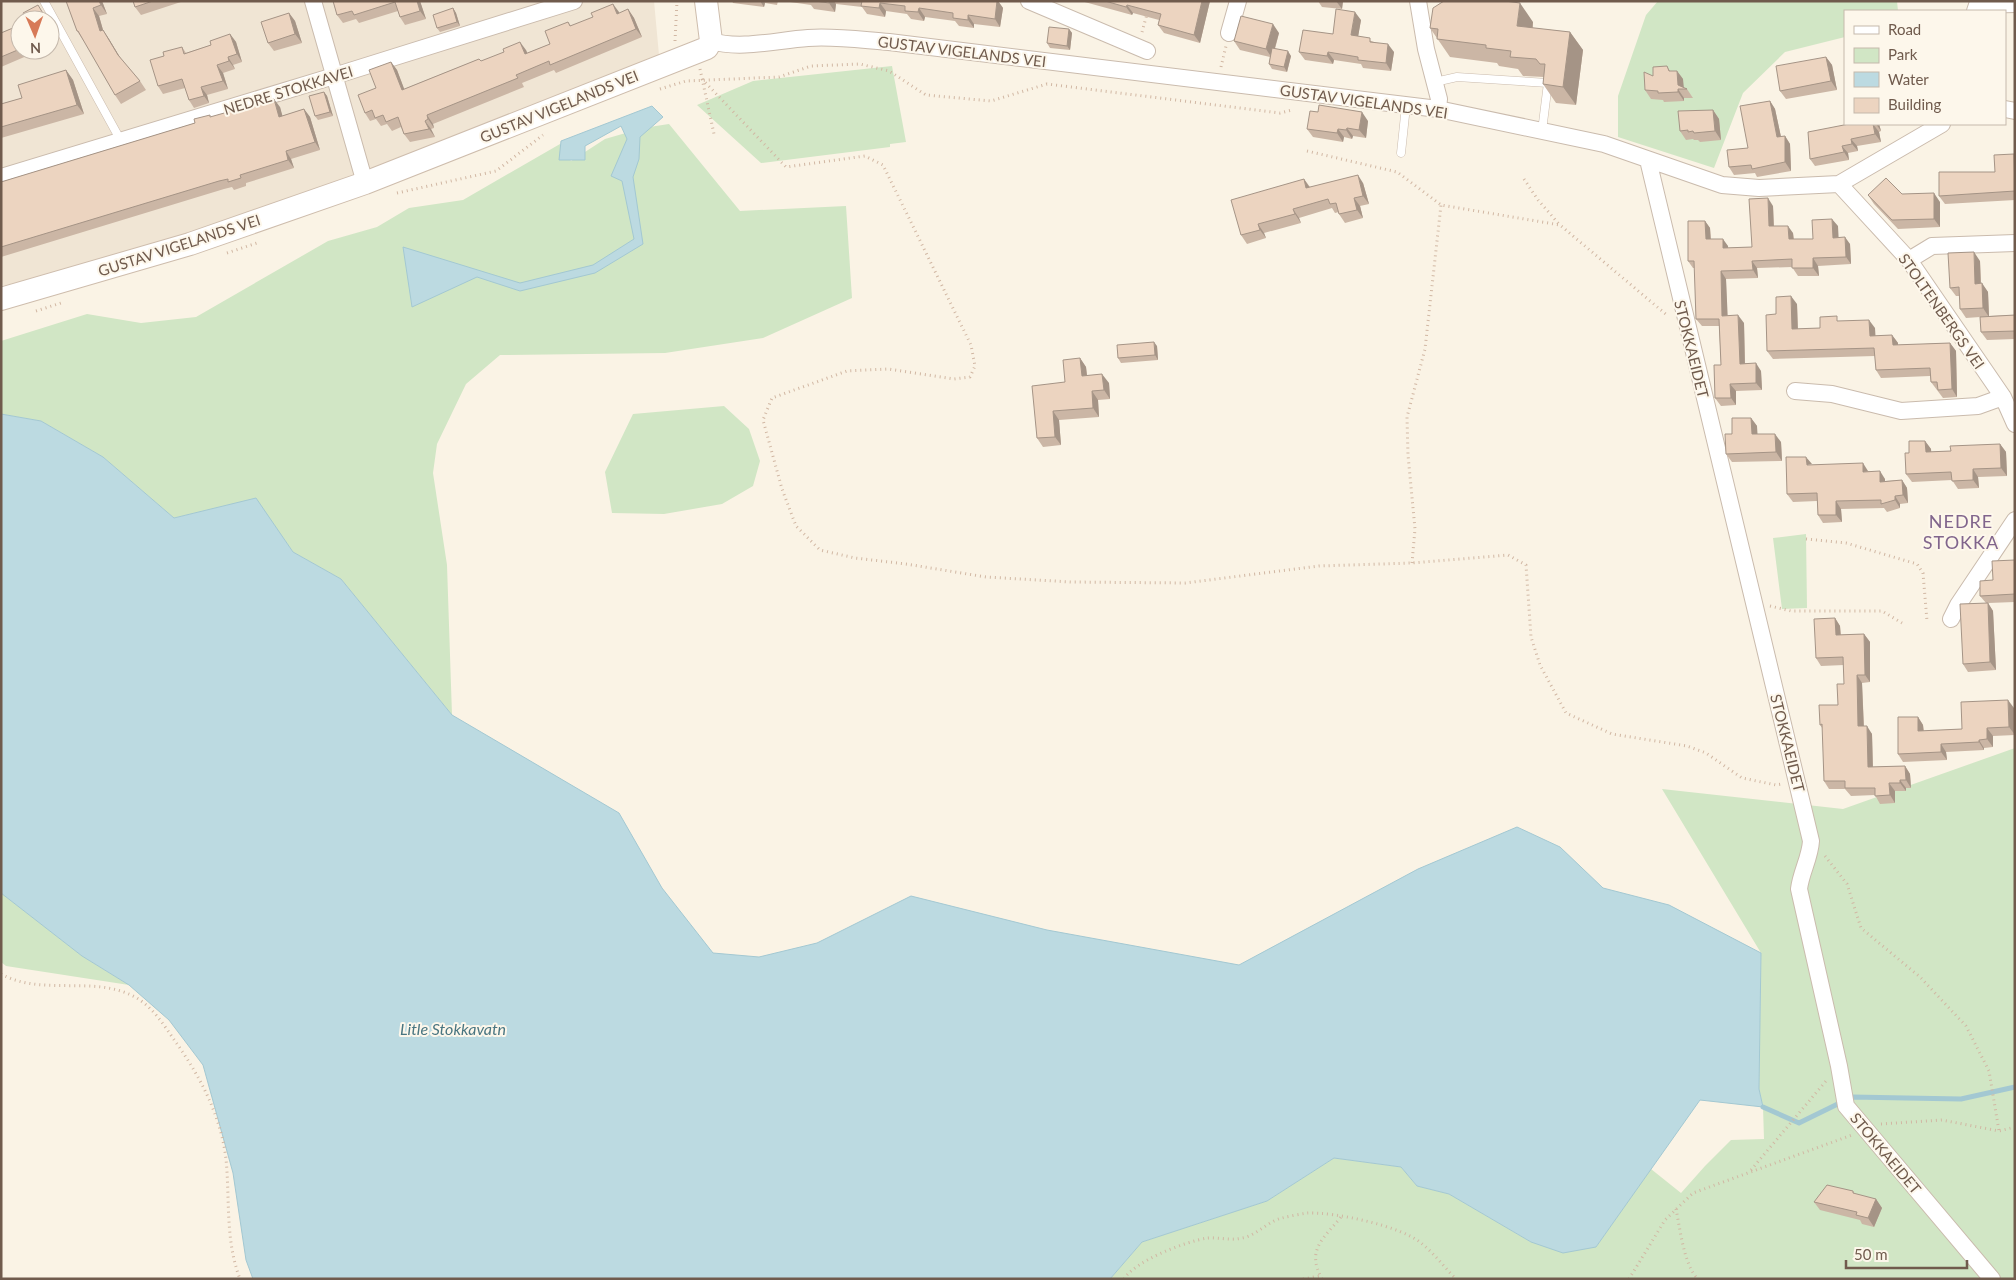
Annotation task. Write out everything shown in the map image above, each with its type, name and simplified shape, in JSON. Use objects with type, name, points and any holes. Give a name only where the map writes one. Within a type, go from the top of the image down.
[{"type":"main road","points":[[694,47],[706,1]]},
{"type":"main road","name":"GUSTAV VIGELANDS VEI","points":[[1,299],[190,244],[365,183],[694,47]]},
{"type":"street","points":[[313,1],[365,183]]},
{"type":"street","name":"NEDRE STOKKAVEI","points":[[1,177],[574,1]]},
{"type":"street","points":[[1029,1],[1142,49]]},
{"type":"street","points":[[1229,33],[1238,1]]},
{"type":"street","points":[[1418,1],[1426,49],[1439,99],[1438,110]]},
{"type":"street","points":[[1975,10],[1977,5],[2015,4]]},
{"type":"street","name":"GUSTAV VIGELANDS VEI","points":[[694,47],[809,38],[848,38],[1438,110],[1604,144],[1722,185],[1759,188],[1839,184],[1940,125]]},
{"type":"street","name":"STOKKAEIDET","points":[[1648,160],[1811,841],[1810,854],[1801,875],[1799,889],[1840,1066],[1846,1106],[1992,1279]]},
{"type":"street","name":"STOLTENBERGS VEI","points":[[1839,184],[1909,260],[2003,398],[2015,424]]},
{"type":"street","points":[[1909,260],[1932,246],[2015,243]]},
{"type":"street","points":[[1795,391],[1832,394],[1901,411],[1978,406],[2003,398]]},
{"type":"street","points":[[1952,619],[1958,605],[2015,520]]},
{"type":"lane","points":[[44,1],[121,141]]},
{"type":"lane","points":[[1435,82],[1457,77],[1548,83],[1542,131]]},
{"type":"lane","points":[[1401,153],[1406,106]]},
{"type":"path","points":[[677,1],[694,47],[714,134]]},
{"type":"path","points":[[1142,49],[1148,10]]},
{"type":"path","points":[[1220,70],[1229,33]]},
{"type":"path","points":[[652,91],[686,81],[779,77],[811,66],[860,64],[889,70],[926,95],[991,101],[1047,84],[1280,113],[1292,110]]},
{"type":"path","points":[[702,79],[786,167],[865,156],[883,165],[971,345],[975,366],[970,377],[954,380],[888,369],[847,371],[772,398],[763,420],[782,489],[796,526],[820,550],[856,558],[986,577],[1071,582],[1185,583],[1319,566],[1412,563],[1508,555],[1526,565],[1531,637],[1540,665],[1566,713],[1612,734],[1687,746],[1706,753],[1742,778],[1776,785],[1797,782]]},
{"type":"path","points":[[389,195],[496,171],[527,149],[538,138],[546,134]]},
{"type":"path","points":[[1307,151],[1397,172],[1441,205],[1560,225]]},
{"type":"path","points":[[1524,179],[1538,200],[1560,225],[1688,333]]},
{"type":"path","points":[[1412,563],[1415,529],[1408,456],[1407,417],[1424,349],[1441,205]]},
{"type":"path","points":[[225,254],[259,242]]},
{"type":"path","points":[[33,311],[68,302]]},
{"type":"path","points":[[1806,539],[1846,543],[1918,564],[1923,573],[1927,621]]},
{"type":"path","points":[[1756,613],[1769,606],[1791,611],[1882,610],[1902,623]]},
{"type":"path","points":[[1811,841],[1847,884],[1861,928],[1920,977],[1966,1026],[1989,1071],[1999,1132]]},
{"type":"path","points":[[1,974],[11,980],[38,985],[103,987],[118,990],[139,999],[148,1006],[160,1021],[196,1074],[213,1108],[225,1158],[228,1224],[232,1251],[240,1279]]},
{"type":"path","points":[[1750,1172],[1840,1066]]},
{"type":"path","points":[[1629,1279],[1665,1220],[1693,1193],[1882,1124],[1942,1120],[1999,1132],[2015,1127]]},
{"type":"path","points":[[1676,1209],[1686,1252],[1693,1274],[1698,1279]]},
{"type":"path","points":[[1124,1279],[1128,1272],[1144,1260],[1208,1238],[1244,1238],[1280,1218],[1309,1213],[1372,1223],[1405,1233],[1421,1242],[1456,1279]]},
{"type":"path","points":[[1302,1279],[1321,1277],[1314,1262],[1316,1247],[1341,1217]]},
{"type":"shaded area","points":[[1,1],[654,1],[659,55],[271,208],[39,278],[1,286]]},
{"type":"green space","points":[[1658,1],[1897,1],[1898,10],[1844,10],[1844,37],[1785,52],[1743,93],[1714,168],[1618,137],[1618,96],[1646,15]]},
{"type":"green space","points":[[892,66],[906,142],[890,144],[890,147],[761,163],[697,105],[753,81]]},
{"type":"green space","points":[[669,124],[740,211],[846,206],[852,298],[763,338],[665,353],[500,355],[466,384],[437,444],[433,473],[447,565],[452,715],[341,579],[293,552],[256,499],[174,518],[103,457],[41,421],[1,414],[1,341],[87,314],[141,323],[196,317],[328,241],[377,227],[409,208],[463,200],[560,144],[571,161],[605,139],[643,128]]},
{"type":"green space","points":[[724,406],[749,429],[760,461],[753,486],[722,504],[664,514],[612,513],[605,472],[633,414]]},
{"type":"green space","points":[[1806,534],[1807,608],[1782,609],[1773,538]]},
{"type":"green space","points":[[2015,748],[2015,1279],[1110,1279],[1142,1242],[1267,1201],[1334,1158],[1401,1167],[1417,1186],[1449,1194],[1531,1242],[1596,1247],[1651,1169],[1681,1193],[1731,1140],[1764,1139],[1763,1107],[1759,1089],[1761,953],[1662,789],[1843,809]]},
{"type":"green space","points":[[1,893],[82,956],[129,985],[6,966],[1,962]]},
{"type":"water","points":[[652,106],[663,117],[640,137],[639,159],[633,177],[643,244],[595,273],[520,291],[477,277],[412,307],[403,247],[520,283],[593,265],[634,239],[622,181],[611,176],[627,139],[621,126],[585,146],[585,160],[559,160],[561,141]]},
{"type":"water","name":"Litle Stokkavatn","points":[[1,414],[41,421],[103,457],[174,518],[256,498],[293,552],[341,579],[452,715],[619,813],[662,888],[713,953],[759,957],[817,943],[911,896],[1047,930],[1239,965],[1418,869],[1517,827],[1560,847],[1603,888],[1669,905],[1761,953],[1759,1089],[1763,1107],[1700,1100],[1596,1247],[1563,1253],[1531,1242],[1449,1194],[1417,1186],[1401,1167],[1334,1158],[1267,1201],[1142,1242],[1110,1279],[253,1279],[246,1260],[233,1173],[203,1065],[169,1020],[129,985],[82,956],[1,893]]},
{"type":"building","points":[[66,1],[99,1],[101,5],[93,8],[100,31],[103,30],[118,55],[140,81],[115,95],[77,31]]},
{"type":"building","points":[[133,1],[153,1],[135,7]]},
{"type":"building","points":[[333,1],[417,1],[420,11],[400,17],[395,2],[354,15],[352,11],[337,15]]},
{"type":"building","points":[[862,1],[997,1],[995,19],[968,15],[968,20],[953,18],[953,13],[919,8],[918,12],[905,11],[905,6],[880,3],[879,8],[861,6]]},
{"type":"building","points":[[1105,1],[1202,1],[1194,35],[1158,25],[1161,14]]},
{"type":"building","points":[[1444,1],[1505,1],[1520,3],[1517,26],[1570,32],[1563,87],[1543,84],[1545,64],[1540,64],[1536,59],[1510,57],[1511,51],[1486,48],[1486,45],[1437,39],[1438,29],[1430,28],[1433,8]]},
{"type":"building","points":[[613,4],[617,14],[628,9],[636,29],[550,65],[549,61],[516,75],[518,78],[427,115],[428,119],[425,121],[429,129],[404,134],[398,117],[386,122],[383,115],[375,118],[372,110],[365,113],[358,95],[376,88],[369,70],[391,62],[402,90],[479,59],[481,61],[504,52],[503,49],[520,42],[525,54],[550,44],[545,31],[568,22],[570,26],[593,17],[591,13]]},
{"type":"building","points":[[38,5],[41,10],[29,10]]},
{"type":"building","points":[[453,8],[457,22],[437,28],[433,15]]},
{"type":"building","points":[[1336,9],[1355,12],[1351,35],[1370,38],[1370,42],[1388,44],[1386,63],[1358,60],[1358,57],[1328,52],[1327,56],[1299,52],[1303,30],[1333,34]]},
{"type":"building","points":[[289,13],[295,34],[268,43],[261,22]]},
{"type":"building","points":[[1241,16],[1273,24],[1266,49],[1234,41]]},
{"type":"building","points":[[1049,27],[1069,29],[1067,46],[1047,43]]},
{"type":"building","points":[[10,29],[10,53],[1,57],[1,33]]},
{"type":"building","points":[[230,34],[237,54],[228,57],[229,61],[217,65],[223,81],[201,87],[204,96],[189,100],[182,79],[158,86],[150,60],[164,56],[163,52],[182,47],[184,54],[211,45],[210,41]]},
{"type":"building","points":[[1272,48],[1288,51],[1284,67],[1269,64]]},
{"type":"building","points":[[1826,57],[1831,81],[1780,91],[1776,66]]},
{"type":"building","points":[[1667,66],[1669,71],[1677,71],[1678,85],[1687,89],[1678,89],[1678,92],[1658,93],[1658,91],[1645,90],[1644,72],[1653,76],[1653,67]]},
{"type":"building","points":[[66,70],[77,105],[1,127],[1,104],[22,98],[18,85]]},
{"type":"building","points":[[324,92],[330,112],[315,116],[309,96]]},
{"type":"building","points":[[274,99],[279,117],[304,109],[315,142],[286,151],[288,160],[240,175],[241,178],[228,182],[228,179],[219,181],[1,247],[1,182],[195,123],[194,119],[210,115],[210,117]]},
{"type":"building","points":[[1770,101],[1777,137],[1785,136],[1785,162],[1752,169],[1751,165],[1729,167],[1727,150],[1748,148],[1740,106]]},
{"type":"building","points":[[1319,105],[1362,112],[1359,130],[1338,129],[1337,133],[1307,129],[1310,111],[1318,112]]},
{"type":"building","points":[[1713,110],[1715,131],[1694,133],[1693,131],[1688,132],[1688,130],[1680,131],[1678,111]]},
{"type":"building","points":[[1844,125],[1873,125],[1875,134],[1851,139],[1852,144],[1842,146],[1844,152],[1810,159],[1808,132]]},
{"type":"building","points":[[2014,154],[2015,191],[1939,196],[1939,172],[1995,172],[1994,155]]},
{"type":"building","points":[[1358,175],[1363,196],[1354,198],[1357,210],[1339,214],[1336,203],[1330,204],[1328,199],[1293,209],[1295,214],[1258,224],[1260,230],[1241,235],[1231,200],[1304,179],[1306,188]]},
{"type":"building","points":[[1886,178],[1902,194],[1934,193],[1934,219],[1892,220],[1868,195]]},
{"type":"building","points":[[1768,198],[1769,226],[1788,226],[1789,239],[1813,239],[1812,220],[1832,219],[1833,238],[1845,237],[1846,257],[1813,258],[1813,268],[1792,268],[1792,259],[1752,261],[1753,270],[1721,271],[1722,316],[1738,315],[1740,364],[1756,363],[1756,383],[1730,384],[1731,398],[1715,398],[1714,365],[1721,365],[1719,319],[1696,319],[1694,261],[1688,261],[1688,221],[1705,221],[1706,239],[1723,239],[1723,248],[1752,247],[1749,199]]},
{"type":"building","points":[[1974,252],[1975,284],[1982,283],[1983,308],[1960,309],[1959,287],[1950,288],[1948,253]]},
{"type":"building","points":[[1791,296],[1792,329],[1820,328],[1820,317],[1837,316],[1837,321],[1869,320],[1870,336],[1892,335],[1893,345],[1950,343],[1952,389],[1938,390],[1937,382],[1931,382],[1930,368],[1876,370],[1874,348],[1767,351],[1766,315],[1776,314],[1776,297]]},
{"type":"building","points":[[2015,315],[2015,331],[1981,332],[1980,317]]},
{"type":"building","points":[[1154,342],[1155,355],[1118,358],[1117,345]]},
{"type":"building","points":[[1080,358],[1082,376],[1102,374],[1104,390],[1092,391],[1093,408],[1053,411],[1055,437],[1037,438],[1032,386],[1065,382],[1063,360]]},
{"type":"building","points":[[1732,418],[1751,418],[1752,434],[1775,434],[1776,452],[1726,454],[1725,434],[1732,434]]},
{"type":"building","points":[[1909,441],[1925,441],[1926,452],[1951,451],[1950,446],[2000,444],[2001,468],[1973,469],[1973,480],[1952,481],[1951,472],[1906,474],[1905,453],[1909,453]]},
{"type":"building","points":[[1786,457],[1806,457],[1807,465],[1863,463],[1863,472],[1880,471],[1880,482],[1902,480],[1903,495],[1895,496],[1895,500],[1881,504],[1881,500],[1836,501],[1836,515],[1818,515],[1817,493],[1787,494]]},
{"type":"building","points":[[2015,560],[2015,594],[1980,596],[1980,581],[1993,580],[1992,561]]},
{"type":"building","points":[[1988,603],[1990,662],[1963,664],[1960,604]]},
{"type":"building","points":[[1835,618],[1836,635],[1864,634],[1865,675],[1857,675],[1858,726],[1867,726],[1868,767],[1905,766],[1906,780],[1900,780],[1900,783],[1889,783],[1890,795],[1875,796],[1875,788],[1845,788],[1845,781],[1824,781],[1822,724],[1820,725],[1819,705],[1838,705],[1837,684],[1844,684],[1843,657],[1816,658],[1814,619]]},
{"type":"building","points":[[2008,700],[2009,727],[1987,728],[1987,739],[1979,740],[1979,742],[1941,744],[1941,752],[1898,754],[1898,717],[1918,717],[1918,731],[1962,729],[1961,702]]},
{"type":"building","points":[[1827,1185],[1876,1199],[1868,1218],[1856,1215],[1857,1212],[1814,1202]]},
{"type":"waterway","points":[[1763,1107],[1799,1123],[1852,1097],[1961,1099],[2015,1087]]},
{"type":"district","name":"NEDRE STOKKA","points":[[1961,531]]}]
